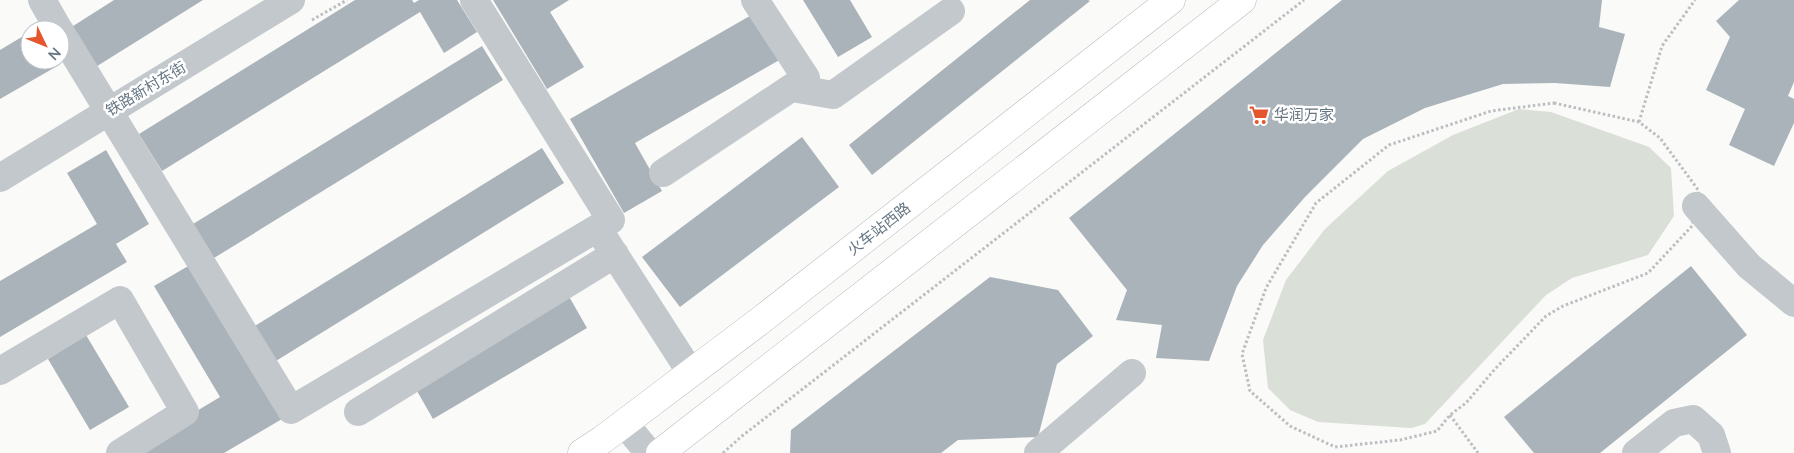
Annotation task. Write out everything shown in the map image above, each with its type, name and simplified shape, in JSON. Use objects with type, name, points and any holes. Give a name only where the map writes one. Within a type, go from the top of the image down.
[{"type":"main road","name":"火车站西路","points":[[582,453],[761,320],[1171,0]]},
{"type":"main road","points":[[660,453],[1242,0]]},
{"type":"street","points":[[42,0],[54,20]]},
{"type":"street","name":"铁路新村东街","points":[[0,178],[292,0]]},
{"type":"street","points":[[70,47],[291,410],[611,220],[474,0]]},
{"type":"street","points":[[663,173],[806,78],[755,0]]},
{"type":"street","points":[[792,88],[833,95],[955,4]]},
{"type":"street","points":[[1696,206],[1749,266],[1794,303]]},
{"type":"street","points":[[598,228],[691,373]]},
{"type":"street","points":[[358,412],[616,254]]},
{"type":"street","points":[[0,371],[120,300],[185,412],[120,453]]},
{"type":"street","points":[[1038,453],[1132,373]]},
{"type":"street","points":[[1636,453],[1674,423],[1693,419],[1712,435],[1717,453]]},
{"type":"street","points":[[624,423],[649,453]]},
{"type":"path","points":[[722,453],[1304,0]]},
{"type":"path","points":[[1639,122],[1662,46],[1695,0]]},
{"type":"path","points":[[1554,103],[1639,122],[1660,138],[1699,191],[1692,226],[1648,274],[1563,306],[1546,316],[1495,369],[1466,403],[1450,416],[1437,431],[1400,440],[1335,447],[1290,426],[1250,391],[1242,354],[1266,288],[1316,203],[1389,145],[1491,110],[1554,103]]},
{"type":"path","points":[[1450,416],[1478,453]]},
{"type":"shaded area","points":[[1519,109],[1551,112],[1649,147],[1671,168],[1674,216],[1648,255],[1572,278],[1546,295],[1425,424],[1411,428],[1318,422],[1290,410],[1268,388],[1263,340],[1286,280],[1325,229],[1388,171],[1453,135]]},
{"type":"building","points":[[114,0],[203,0],[94,68],[70,28]]},
{"type":"building","points":[[355,0],[412,0],[414,3],[419,0],[457,0],[477,32],[444,53],[420,12],[162,171],[139,134]]},
{"type":"building","points":[[493,0],[569,0],[550,12],[584,67],[547,89]]},
{"type":"building","points":[[803,0],[850,0],[872,37],[838,57]]},
{"type":"building","points":[[1030,0],[1090,1],[872,175],[849,145]]},
{"type":"building","points":[[1342,0],[1602,0],[1599,27],[1625,34],[1610,87],[1555,83],[1503,84],[1425,108],[1363,139],[1305,197],[1263,245],[1237,286],[1209,361],[1156,358],[1162,325],[1116,320],[1127,290],[1069,218]]},
{"type":"building","points":[[1739,0],[1794,0],[1794,82],[1788,96],[1794,99],[1794,123],[1774,166],[1729,145],[1745,109],[1706,90],[1730,37],[1716,21]]},
{"type":"building","points":[[755,13],[781,59],[635,143],[662,191],[624,213],[570,119]]},
{"type":"building","points":[[20,38],[20,70],[50,70],[0,99],[0,50]]},
{"type":"building","points":[[482,46],[503,80],[214,258],[193,224]]},
{"type":"building","points":[[802,137],[839,187],[680,307],[642,257]]},
{"type":"building","points":[[542,148],[564,183],[271,364],[250,329]]},
{"type":"building","points":[[106,150],[149,224],[116,244],[127,262],[0,337],[0,281],[97,224],[67,173]]},
{"type":"building","points":[[190,265],[282,419],[224,453],[127,453],[220,397],[154,286]]},
{"type":"building","points":[[1691,266],[1747,335],[1600,453],[1534,453],[1504,417]]},
{"type":"building","points":[[990,277],[1058,290],[1093,336],[1057,364],[1038,437],[958,440],[941,453],[790,453],[791,430]]},
{"type":"building","points":[[567,293],[587,328],[433,419],[413,384]]},
{"type":"building","points":[[86,335],[129,407],[90,430],[48,359]]},
{"type":"place","name":"华润万家","points":[[1259,115]]}]
